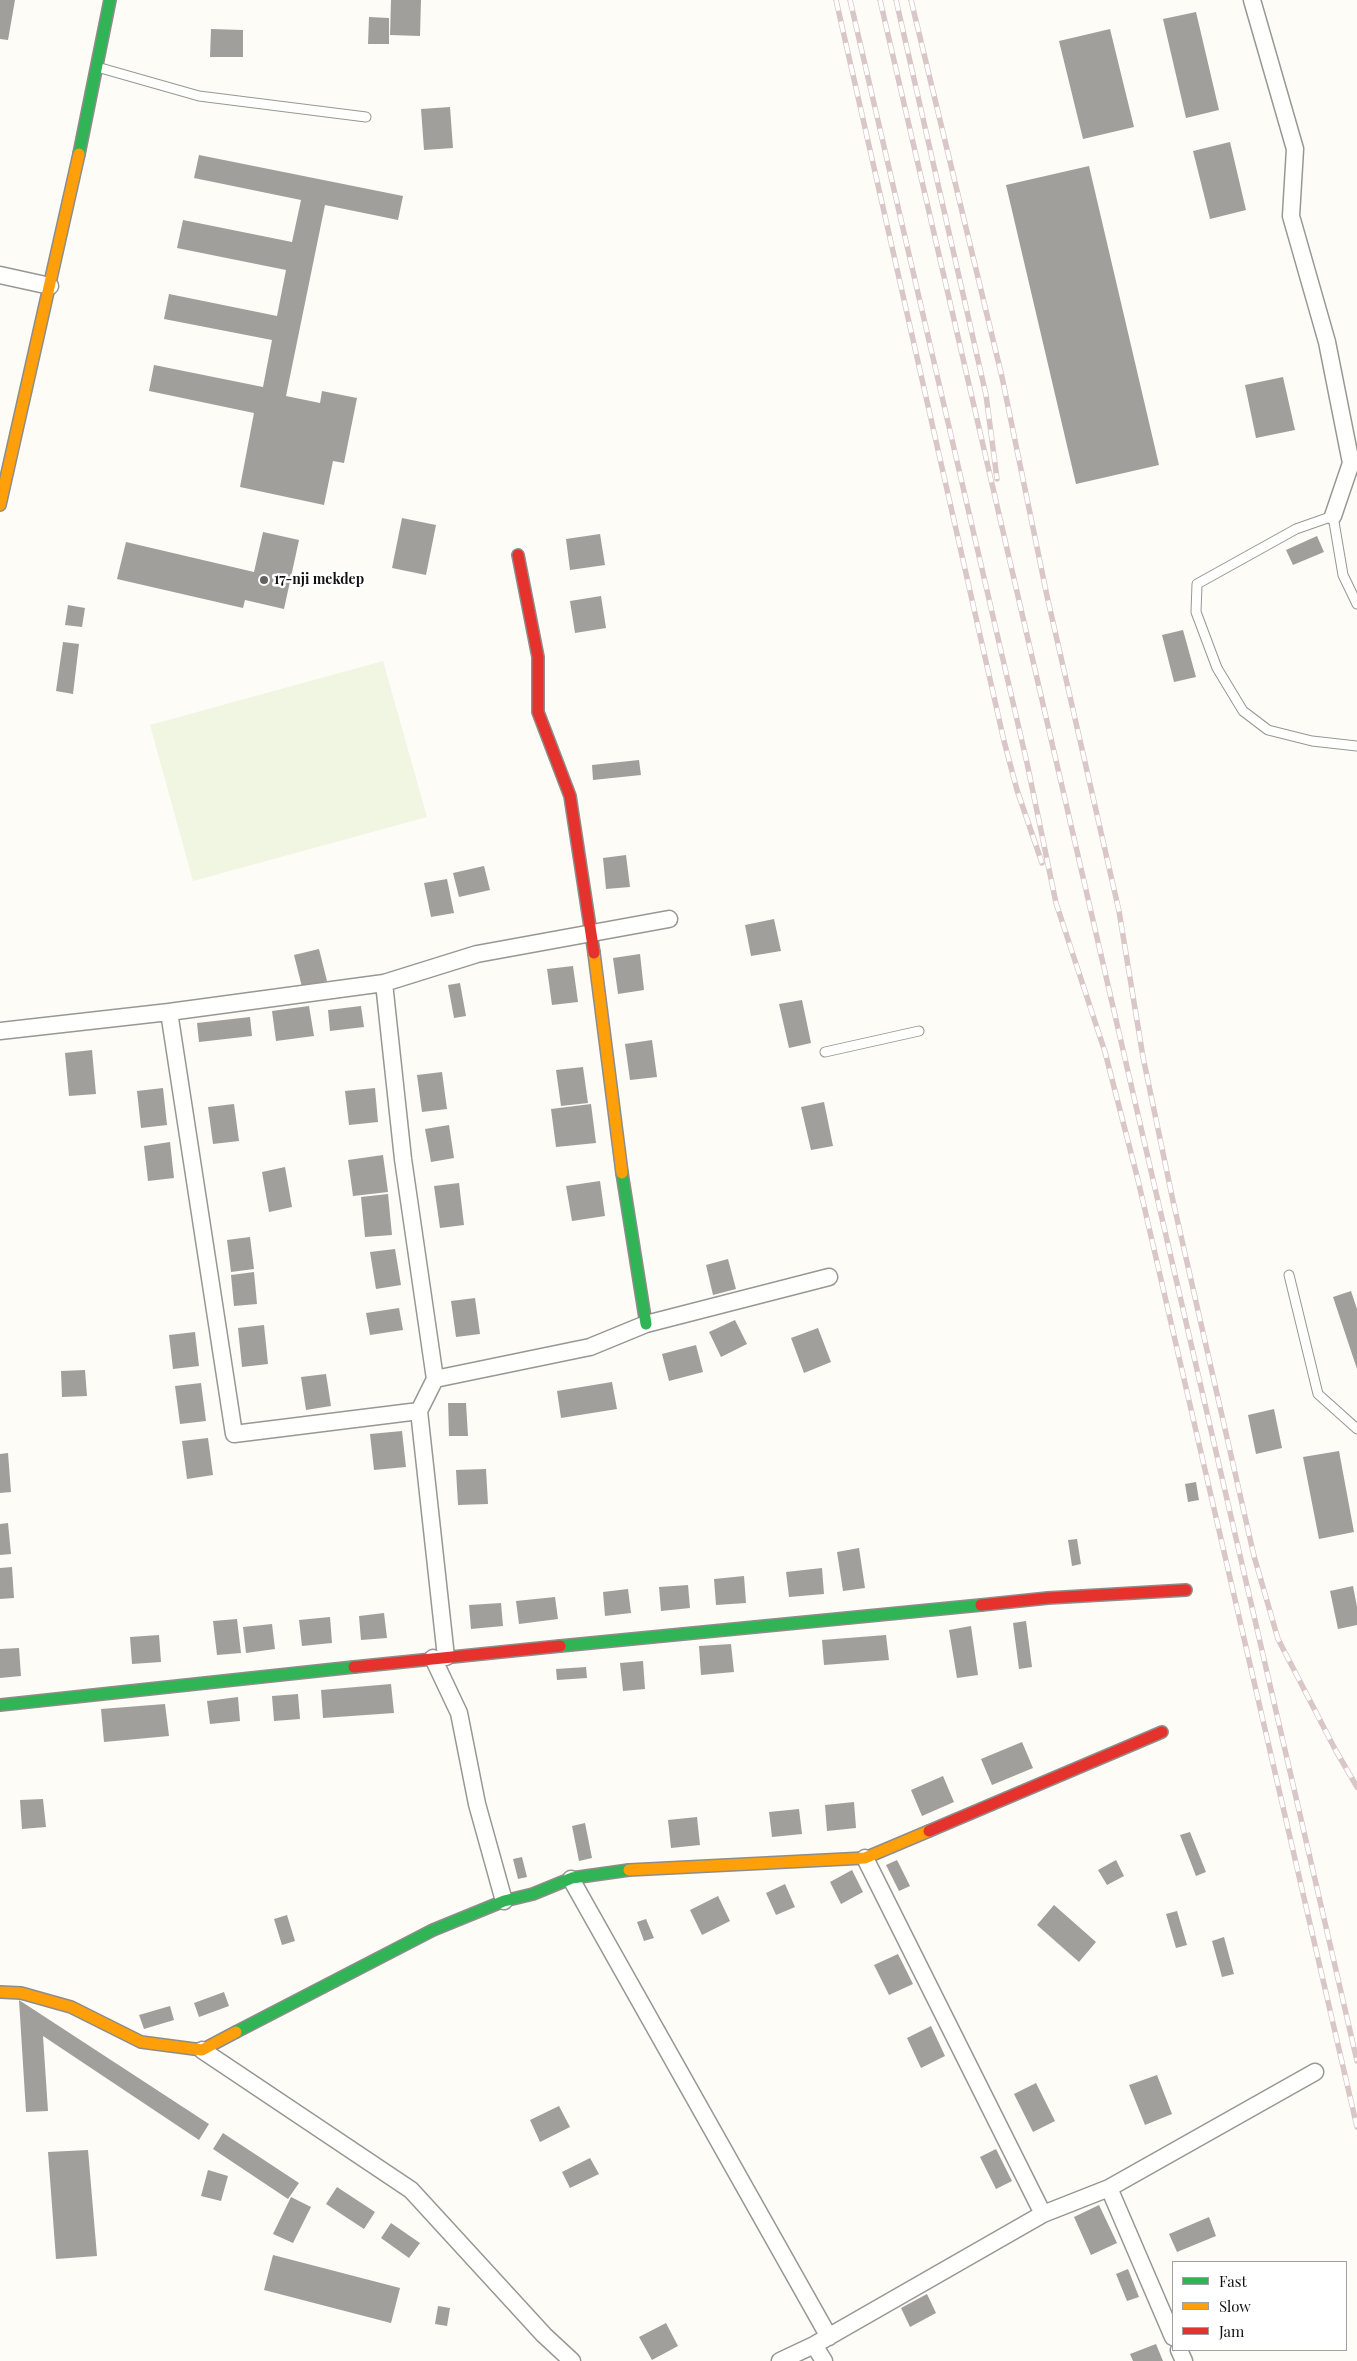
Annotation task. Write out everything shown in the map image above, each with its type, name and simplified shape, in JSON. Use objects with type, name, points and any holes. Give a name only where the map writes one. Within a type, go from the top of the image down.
[{"type":"street","points":[[0,504],[50,286],[110,0]]},
{"type":"street","points":[[1252,0],[1295,149],[1291,216],[1327,342],[1354,463],[1333,516]]},
{"type":"street","points":[[0,275],[50,286]]},
{"type":"street","points":[[518,555],[538,658],[538,712],[570,796],[592,934],[618,1149],[646,1324]]},
{"type":"street","points":[[0,1031],[169,1012],[384,983],[477,954],[669,919]]},
{"type":"street","points":[[384,983],[403,1159],[435,1380],[419,1411],[439,1658],[459,1713],[477,1804],[504,1901]]},
{"type":"street","points":[[169,1012],[234,1434],[419,1411]]},
{"type":"street","points":[[435,1380],[590,1347],[646,1324],[829,1277]]},
{"type":"street","points":[[0,1705],[439,1658],[1048,1598],[1186,1590]]},
{"type":"street","points":[[202,2050],[433,1930],[504,1901],[533,1894],[571,1879],[640,1868],[865,1858],[1162,1732]]},
{"type":"street","points":[[865,1858],[1043,2214]]},
{"type":"street","points":[[571,1879],[829,2337]]},
{"type":"street","points":[[0,1992],[21,1993],[71,2007],[141,2042],[202,2050],[410,2190],[544,2335],[572,2361]]},
{"type":"street","points":[[780,2361],[814,2346],[1043,2214],[1108,2188],[1315,2072]]},
{"type":"street","points":[[1108,2188],[1172,2335]]},
{"type":"street","points":[[814,2346],[824,2361]]},
{"type":"lane","points":[[97,67],[199,96],[366,117]]},
{"type":"lane","points":[[1357,604],[1343,575],[1333,516],[1296,529],[1197,584],[1196,612],[1217,668],[1243,711],[1268,730],[1312,741],[1357,746]]},
{"type":"lane","points":[[825,1052],[920,1031]]},
{"type":"lane","points":[[1289,1275],[1318,1394],[1357,1429]]},
{"type":"green space","points":[[383,661],[427,817],[193,881],[150,725]]},
{"type":"building","points":[[0,0],[15,0],[8,40],[0,39]]},
{"type":"building","points":[[391,0],[421,0],[420,36],[390,35]]},
{"type":"building","points":[[1196,12],[1219,110],[1186,118],[1163,19]]},
{"type":"building","points":[[369,17],[389,18],[389,44],[368,44]]},
{"type":"building","points":[[211,29],[243,30],[243,57],[210,57]]},
{"type":"building","points":[[1110,29],[1134,127],[1083,139],[1059,41]]},
{"type":"building","points":[[450,107],[453,148],[424,150],[421,109]]},
{"type":"building","points":[[1230,142],[1246,210],[1210,219],[1193,151]]},
{"type":"building","points":[[199,155],[403,196],[398,220],[325,205],[286,396],[320,403],[322,391],[357,398],[344,463],[333,461],[324,505],[240,487],[254,413],[149,391],[154,365],[263,387],[272,340],[164,319],[169,294],[277,316],[286,270],[177,248],[183,220],[292,242],[301,200],[194,178]]},
{"type":"building","points":[[1089,166],[1159,465],[1076,484],[1006,185]]},
{"type":"building","points":[[1283,377],[1295,430],[1256,438],[1245,385]]},
{"type":"building","points":[[402,518],[436,525],[426,575],[392,568]]},
{"type":"building","points":[[263,532],[299,540],[284,609],[245,600],[243,608],[117,579],[126,542],[254,572]]},
{"type":"building","points":[[600,534],[605,565],[570,570],[566,539]]},
{"type":"building","points":[[1317,536],[1324,552],[1293,565],[1286,550]]},
{"type":"building","points":[[601,596],[606,628],[575,633],[570,601]]},
{"type":"building","points":[[68,605],[85,608],[82,627],[65,625]]},
{"type":"building","points":[[1183,630],[1196,677],[1174,682],[1162,635]]},
{"type":"building","points":[[63,642],[79,644],[73,694],[56,691]]},
{"type":"building","points":[[639,760],[641,775],[593,780],[592,765]]},
{"type":"building","points":[[626,855],[630,887],[606,889],[603,858]]},
{"type":"building","points":[[484,866],[490,890],[459,897],[453,873]]},
{"type":"building","points":[[447,879],[454,913],[431,917],[424,883]]},
{"type":"building","points":[[774,919],[781,951],[751,956],[745,925]]},
{"type":"building","points":[[319,949],[327,981],[302,987],[294,955]]},
{"type":"building","points":[[640,954],[644,990],[618,994],[613,958]]},
{"type":"building","points":[[573,966],[578,1002],[552,1005],[547,969]]},
{"type":"building","points":[[460,983],[466,1016],[454,1018],[448,985]]},
{"type":"building","points":[[802,1000],[811,1043],[789,1048],[779,1004]]},
{"type":"building","points":[[309,1006],[314,1036],[276,1041],[272,1011]]},
{"type":"building","points":[[361,1006],[364,1027],[330,1031],[328,1010]]},
{"type":"building","points":[[250,1017],[252,1036],[199,1042],[197,1023]]},
{"type":"building","points":[[652,1040],[657,1077],[630,1080],[625,1044]]},
{"type":"building","points":[[92,1050],[96,1094],[69,1096],[65,1053]]},
{"type":"building","points":[[583,1067],[588,1103],[561,1106],[556,1070]]},
{"type":"building","points":[[442,1072],[447,1109],[422,1112],[417,1075]]},
{"type":"building","points":[[163,1088],[167,1125],[141,1128],[137,1091]]},
{"type":"building","points":[[375,1088],[378,1122],[349,1125],[345,1091]]},
{"type":"building","points":[[824,1102],[833,1146],[811,1150],[801,1107]]},
{"type":"building","points":[[234,1104],[239,1141],[213,1144],[208,1107]]},
{"type":"building","points":[[591,1104],[596,1143],[556,1147],[551,1109]]},
{"type":"building","points":[[449,1125],[454,1158],[431,1162],[425,1129]]},
{"type":"building","points":[[170,1142],[174,1178],[148,1181],[144,1146]]},
{"type":"building","points":[[383,1155],[388,1192],[353,1196],[348,1160]]},
{"type":"building","points":[[285,1167],[292,1207],[269,1212],[262,1172]]},
{"type":"building","points":[[600,1181],[605,1216],[572,1221],[566,1186]]},
{"type":"building","points":[[459,1183],[464,1225],[440,1228],[434,1186]]},
{"type":"building","points":[[388,1194],[392,1235],[365,1237],[361,1197]]},
{"type":"building","points":[[250,1237],[254,1269],[231,1272],[227,1240]]},
{"type":"building","points":[[395,1249],[401,1285],[376,1289],[370,1252]]},
{"type":"building","points":[[728,1259],[736,1289],[713,1295],[706,1265]]},
{"type":"building","points":[[254,1272],[257,1304],[234,1306],[231,1275]]},
{"type":"building","points":[[1351,1291],[1357,1309],[1357,1369],[1333,1297]]},
{"type":"building","points":[[475,1298],[480,1334],[456,1337],[451,1301]]},
{"type":"building","points":[[399,1308],[403,1330],[370,1335],[366,1313]]},
{"type":"building","points":[[735,1320],[747,1344],[721,1357],[709,1332]]},
{"type":"building","points":[[264,1325],[268,1364],[242,1367],[238,1328]]},
{"type":"building","points":[[818,1328],[831,1362],[804,1373],[791,1338]]},
{"type":"building","points":[[195,1332],[199,1366],[173,1369],[169,1335]]},
{"type":"building","points":[[696,1345],[703,1372],[669,1381],[662,1354]]},
{"type":"building","points":[[85,1370],[87,1396],[62,1397],[61,1371]]},
{"type":"building","points":[[326,1374],[331,1406],[306,1410],[301,1377]]},
{"type":"building","points":[[612,1382],[617,1409],[561,1418],[557,1391]]},
{"type":"building","points":[[201,1383],[206,1421],[180,1424],[175,1386]]},
{"type":"building","points":[[448,1403],[466,1403],[468,1436],[449,1436]]},
{"type":"building","points":[[1274,1409],[1282,1448],[1256,1454],[1248,1415]]},
{"type":"building","points":[[402,1431],[406,1467],[374,1470],[370,1434]]},
{"type":"building","points":[[208,1438],[213,1475],[187,1479],[182,1441]]},
{"type":"building","points":[[1339,1451],[1354,1532],[1319,1539],[1303,1457]]},
{"type":"building","points":[[8,1453],[11,1492],[0,1493],[0,1454]]},
{"type":"building","points":[[486,1469],[488,1504],[458,1505],[456,1470]]},
{"type":"building","points":[[1196,1482],[1199,1500],[1188,1502],[1185,1484]]},
{"type":"building","points":[[8,1523],[11,1554],[0,1555],[0,1524]]},
{"type":"building","points":[[1077,1539],[1081,1564],[1072,1566],[1068,1540]]},
{"type":"building","points":[[859,1548],[865,1588],[843,1591],[837,1552]]},
{"type":"building","points":[[12,1567],[14,1598],[0,1599],[0,1568]]},
{"type":"building","points":[[822,1568],[824,1594],[789,1597],[786,1572]]},
{"type":"building","points":[[744,1576],[746,1603],[716,1605],[714,1579]]},
{"type":"building","points":[[688,1585],[690,1608],[661,1611],[659,1587]]},
{"type":"building","points":[[1353,1586],[1357,1607],[1357,1625],[1338,1629],[1330,1591]]},
{"type":"building","points":[[628,1589],[631,1613],[605,1616],[603,1592]]},
{"type":"building","points":[[555,1597],[558,1619],[519,1624],[516,1601]]},
{"type":"building","points":[[501,1603],[503,1626],[471,1629],[469,1605]]},
{"type":"building","points":[[384,1613],[387,1638],[361,1640],[359,1616]]},
{"type":"building","points":[[330,1617],[332,1643],[302,1646],[299,1620]]},
{"type":"building","points":[[237,1619],[241,1653],[217,1655],[213,1621]]},
{"type":"building","points":[[1026,1621],[1032,1667],[1019,1669],[1013,1623]]},
{"type":"building","points":[[272,1624],[275,1649],[246,1653],[243,1627]]},
{"type":"building","points":[[971,1626],[978,1675],[957,1678],[949,1630]]},
{"type":"building","points":[[159,1635],[161,1662],[132,1664],[130,1637]]},
{"type":"building","points":[[886,1635],[889,1660],[824,1665],[822,1640]]},
{"type":"building","points":[[731,1644],[734,1672],[701,1675],[699,1646]]},
{"type":"building","points":[[19,1648],[21,1676],[0,1678],[0,1649]]},
{"type":"building","points":[[643,1661],[645,1689],[623,1691],[620,1663]]},
{"type":"building","points":[[586,1667],[587,1678],[557,1680],[556,1669]]},
{"type":"building","points":[[391,1684],[394,1713],[323,1718],[321,1690]]},
{"type":"building","points":[[298,1694],[300,1719],[274,1721],[272,1696]]},
{"type":"building","points":[[238,1697],[240,1721],[210,1724],[207,1701]]},
{"type":"building","points":[[165,1704],[169,1736],[104,1742],[101,1709]]},
{"type":"building","points":[[1022,1742],[1033,1768],[992,1785],[981,1759]]},
{"type":"building","points":[[943,1776],[954,1802],[922,1816],[911,1790]]},
{"type":"building","points":[[43,1799],[46,1827],[22,1829],[20,1800]]},
{"type":"building","points":[[854,1802],[856,1828],[827,1831],[825,1805]]},
{"type":"building","points":[[799,1809],[802,1834],[772,1837],[769,1812]]},
{"type":"building","points":[[697,1817],[700,1845],[671,1848],[668,1820]]},
{"type":"building","points":[[585,1823],[592,1858],[579,1861],[572,1826]]},
{"type":"building","points":[[1190,1832],[1206,1872],[1196,1876],[1180,1835]]},
{"type":"building","points":[[522,1857],[527,1877],[518,1879],[513,1859]]},
{"type":"building","points":[[897,1860],[910,1886],[899,1891],[886,1865]]},
{"type":"building","points":[[1116,1860],[1124,1876],[1107,1885],[1098,1870]]},
{"type":"building","points":[[852,1870],[863,1892],[841,1904],[830,1882]]},
{"type":"building","points":[[785,1884],[795,1907],[776,1915],[766,1893]]},
{"type":"building","points":[[718,1896],[730,1921],[702,1935],[690,1910]]},
{"type":"building","points":[[1054,1905],[1096,1942],[1079,1962],[1037,1925]]},
{"type":"building","points":[[1177,1911],[1187,1945],[1176,1948],[1166,1914]]},
{"type":"building","points":[[287,1915],[295,1941],[282,1945],[274,1919]]},
{"type":"building","points":[[646,1919],[654,1938],[644,1941],[637,1922]]},
{"type":"building","points":[[1224,1937],[1234,1974],[1222,1977],[1212,1941]]},
{"type":"building","points":[[898,1954],[913,1984],[889,1995],[874,1965]]},
{"type":"building","points":[[224,1992],[229,2006],[199,2017],[194,2003]]},
{"type":"building","points":[[19,2000],[209,2124],[199,2140],[43,2036],[48,2111],[26,2112]]},
{"type":"building","points":[[170,2006],[174,2020],[144,2029],[139,2015]]},
{"type":"building","points":[[931,2026],[945,2056],[921,2068],[907,2038]]},
{"type":"building","points":[[1157,2075],[1172,2114],[1145,2125],[1129,2085]]},
{"type":"building","points":[[1036,2083],[1055,2121],[1033,2132],[1014,2094]]},
{"type":"building","points":[[559,2106],[570,2127],[540,2142],[530,2120]]},
{"type":"building","points":[[223,2133],[299,2183],[288,2199],[213,2149]]},
{"type":"building","points":[[996,2149],[1012,2181],[996,2189],[980,2157]]},
{"type":"building","points":[[88,2150],[97,2256],[56,2259],[48,2152]]},
{"type":"building","points":[[590,2158],[599,2174],[570,2188],[562,2172]]},
{"type":"building","points":[[208,2170],[228,2176],[221,2201],[201,2196]]},
{"type":"building","points":[[337,2187],[375,2212],[364,2229],[326,2204]]},
{"type":"building","points":[[291,2197],[311,2207],[293,2243],[273,2234]]},
{"type":"building","points":[[1099,2205],[1117,2243],[1091,2255],[1074,2217]]},
{"type":"building","points":[[1209,2217],[1216,2236],[1177,2252],[1169,2234]]},
{"type":"building","points":[[391,2223],[420,2243],[409,2258],[381,2238]]},
{"type":"building","points":[[273,2255],[400,2288],[391,2323],[264,2290]]},
{"type":"building","points":[[1128,2269],[1139,2297],[1127,2301],[1116,2274]]},
{"type":"building","points":[[927,2294],[936,2313],[910,2327],[901,2308]]},
{"type":"building","points":[[438,2306],[450,2308],[447,2326],[435,2324]]},
{"type":"building","points":[[666,2323],[678,2346],[652,2360],[639,2337]]},
{"type":"building","points":[[1156,2344],[1163,2361],[1133,2361],[1130,2354]]},
{"type":"railway","points":[[836,0],[1004,741],[1017,790],[1042,863]]},
{"type":"railway","points":[[850,0],[1027,763],[1056,903],[1105,1052],[1138,1180],[1357,2127]]},
{"type":"railway","points":[[880,0],[1357,2061]]},
{"type":"railway","points":[[896,0],[986,395],[997,479]]},
{"type":"railway","points":[[911,0],[1002,377],[1047,596],[1119,911],[1143,1057],[1173,1201],[1254,1556],[1278,1639],[1336,1751],[1357,1787]]},
{"type":"traffic: fast","points":[[79,154],[110,0]]},
{"type":"traffic: fast","points":[[622,1173],[646,1324]]},
{"type":"traffic: fast","points":[[560,1646],[981,1605]]},
{"type":"traffic: fast","points":[[0,1705],[354,1667]]},
{"type":"traffic: fast","points":[[236,2032],[433,1930],[504,1901],[533,1894],[572,1878],[629,1870]]},
{"type":"traffic: slow","points":[[0,505],[79,154]]},
{"type":"traffic: slow","points":[[594,953],[622,1173]]},
{"type":"traffic: slow","points":[[629,1870],[865,1858],[929,1831]]},
{"type":"traffic: slow","points":[[0,1992],[21,1993],[71,2007],[141,2042],[202,2050],[236,2032]]},
{"type":"traffic: jam","points":[[518,555],[538,657],[538,712],[570,796],[594,953]]},
{"type":"traffic: jam","points":[[981,1605],[1048,1598],[1186,1590]]},
{"type":"traffic: jam","points":[[354,1667],[560,1646]]},
{"type":"traffic: jam","points":[[929,1831],[1162,1732]]},
{"type":"place","name":"17-nji mekdep","points":[[264,580]]}]
